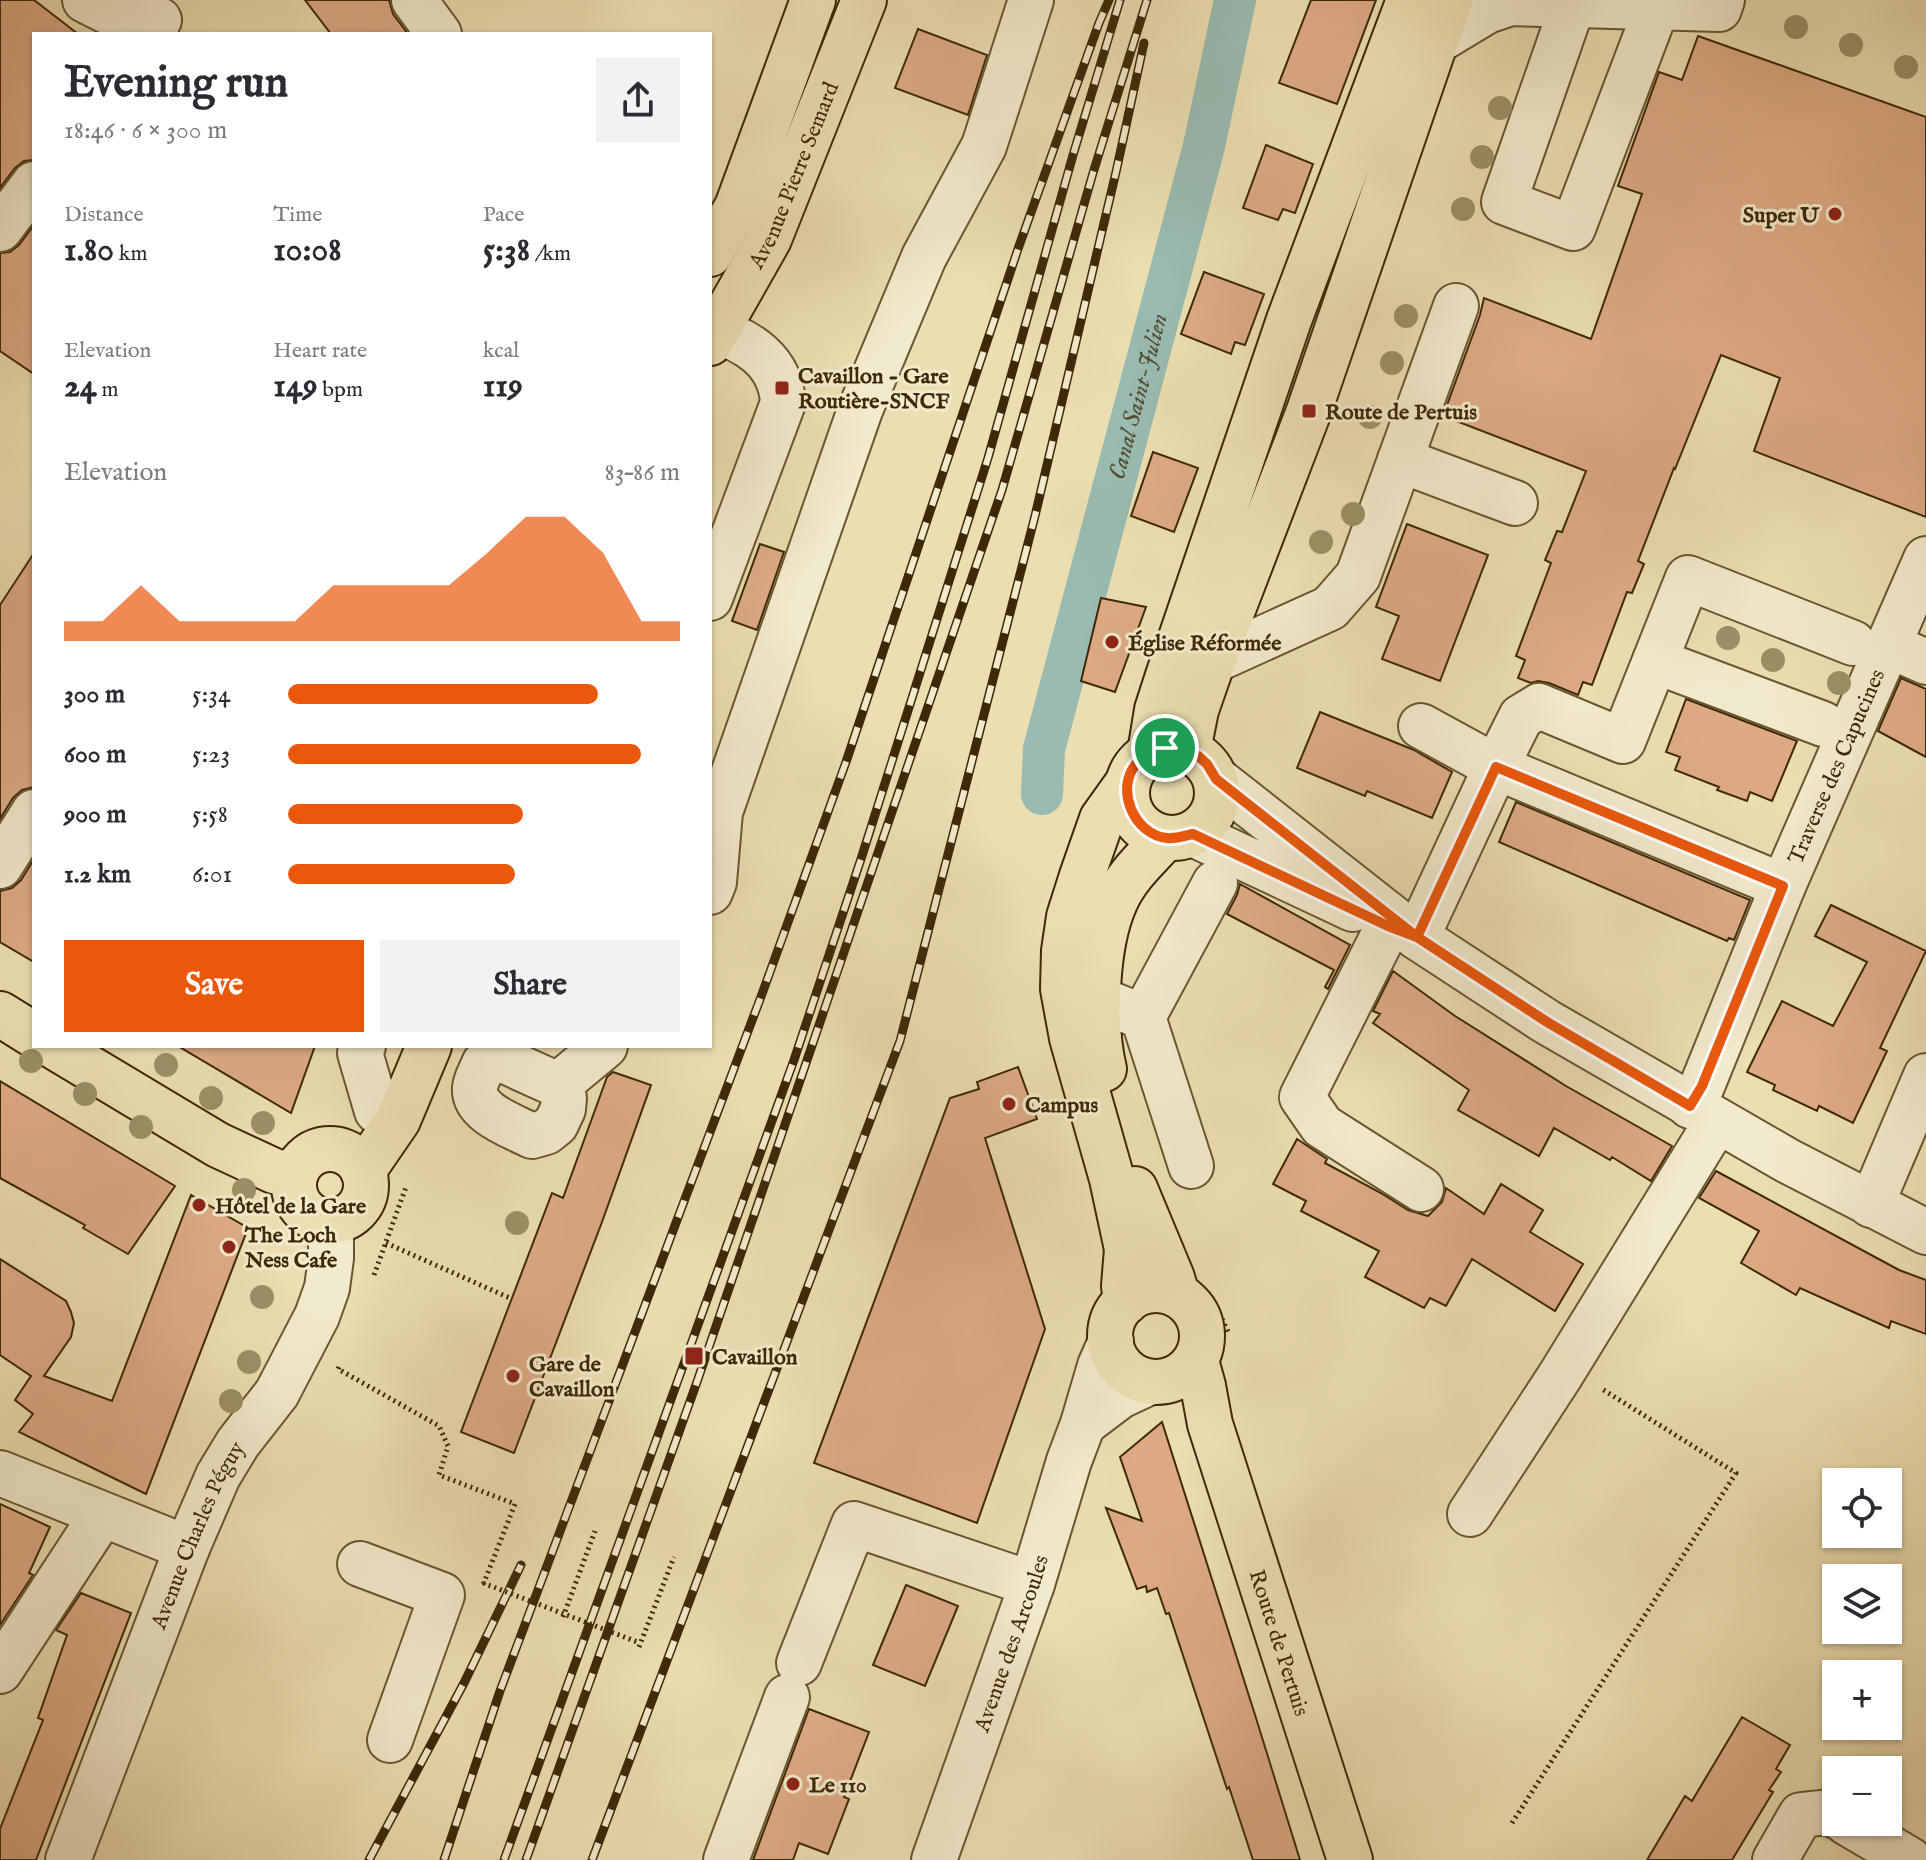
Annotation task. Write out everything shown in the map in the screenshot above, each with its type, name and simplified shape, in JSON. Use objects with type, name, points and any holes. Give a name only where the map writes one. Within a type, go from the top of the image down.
[{"type":"main road","name":"Avenue Pierre Semard","points":[[712,251],[737,207],[813,0]]},
{"type":"main road","name":"Avenue Pierre Semard","points":[[712,334],[769,239],[864,0]]},
{"type":"main road","points":[[1177,1295],[1129,1174],[1101,1058],[1098,999],[1102,949],[1115,901],[1136,868],[1179,836],[1205,825],[1215,811],[1218,795],[1170,766],[1157,710],[1279,348],[1409,0]]},
{"type":"main road","points":[[1179,836],[1151,833],[1136,820],[1129,805],[1170,766],[1196,710],[1309,411],[1450,0]]},
{"type":"main road","points":[[1170,766],[1102,819],[1069,917],[1063,989],[1072,1038],[1112,1179],[1127,1249],[1115,1356],[1135,1377],[1153,1382],[1181,1399],[1210,1424]]},
{"type":"main road","points":[[0,1014],[32,1034]]},
{"type":"main road","points":[[56,1048],[218,1145],[274,1171],[295,1176]]},
{"type":"main road","points":[[352,1161],[357,1137],[390,1089],[404,1048]]},
{"type":"main road","points":[[352,1161],[398,1120],[428,1048]]},
{"type":"main road","points":[[330,1149],[352,1161],[366,1184],[364,1198],[356,1210],[345,1218],[331,1221],[306,1213],[294,1189],[300,1165],[318,1151],[330,1149]]},
{"type":"main road","points":[[1118,1322],[1137,1294],[1150,1290],[1177,1295],[1190,1304],[1198,1317],[1202,1347],[1196,1361],[1185,1373],[1171,1380],[1153,1382]]},
{"type":"main road","name":"Route de Pertuis","points":[[1196,1361],[1210,1424],[1350,1860]]},
{"type":"street","points":[[85,0],[111,13],[160,18]]},
{"type":"street","points":[[414,0],[438,32]]},
{"type":"street","points":[[712,887],[720,812],[860,410],[924,257],[984,146],[1031,0]]},
{"type":"street","points":[[1434,43],[1510,1],[1719,9],[1722,0]]},
{"type":"street","points":[[1573,4],[1504,202],[1573,228],[1657,7]]},
{"type":"street","points":[[0,229],[32,187]]},
{"type":"street","points":[[1213,661],[1330,608],[1358,576],[1456,306]]},
{"type":"street","points":[[712,334],[744,343],[759,352],[775,371],[782,388],[783,403],[712,593]]},
{"type":"street","points":[[1400,460],[1515,503]]},
{"type":"street","name":"Traverse des Capucines","points":[[1470,1514],[1560,1376],[1703,1113],[1702,1086],[1783,886],[1889,650],[1926,559]]},
{"type":"street","points":[[1421,1189],[1322,1126],[1302,1097],[1402,932],[1521,717],[1539,706],[1623,741],[1688,578],[1889,650]]},
{"type":"street","points":[[1655,661],[1823,724]]},
{"type":"street","points":[[1421,726],[1496,767],[1783,886]]},
{"type":"street","points":[[1170,766],[1402,932],[1547,1022],[1788,1161],[1926,1232]]},
{"type":"street","points":[[0,866],[32,815]]},
{"type":"street","points":[[1179,836],[1402,932]]},
{"type":"street","points":[[1191,1166],[1143,1017],[1215,883]]},
{"type":"street","points":[[1098,999],[1143,1017]]},
{"type":"street","points":[[362,1048],[360,1053],[377,1111]]},
{"type":"street","points":[[448,1048],[484,1064],[503,1060],[558,1085],[564,1098],[556,1124],[546,1132],[532,1136],[484,1110],[476,1100],[474,1086],[484,1064]]},
{"type":"street","points":[[558,1085],[603,1048]]},
{"type":"street","points":[[1871,1205],[1926,1076]]},
{"type":"street","name":"Avenue Charles Péguy","points":[[68,1860],[187,1548],[218,1476],[238,1443],[277,1393],[317,1316],[327,1288],[331,1221]]},
{"type":"street","name":"Avenue des Arcoules","points":[[934,1860],[1032,1584],[1100,1366],[1118,1322]]},
{"type":"street","points":[[1083,1424],[1120,1396],[1153,1382]]},
{"type":"street","points":[[0,1473],[187,1548]]},
{"type":"street","points":[[0,1671],[102,1515]]},
{"type":"street","points":[[726,1860],[854,1524],[1032,1584]]},
{"type":"street","points":[[360,1564],[442,1595],[390,1740]]},
{"type":"street","points":[[1775,1860],[1801,1815],[1822,1813]]},
{"type":"street","points":[[1870,1836],[1910,1860]]},
{"type":"path","points":[[370,1285],[411,1174]]},
{"type":"path","points":[[386,1243],[512,1299]]},
{"type":"path","points":[[343,1355],[338,1369],[439,1426],[448,1446],[439,1475],[515,1504],[483,1583],[639,1645],[674,1557]]},
{"type":"path","points":[[1512,1823],[1736,1473],[1584,1379],[1560,1376]]},
{"type":"path","points":[[563,1616],[595,1531]]},
{"type":"building","points":[[0,0],[34,0],[75,32],[32,32],[32,160],[24,161],[15,168],[0,188]]},
{"type":"building","points":[[305,0],[389,0],[393,14],[406,32],[329,32]]},
{"type":"building","points":[[1311,0],[1376,0],[1337,104],[1279,83]]},
{"type":"building","points":[[918,29],[987,55],[968,115],[895,88]]},
{"type":"building","points":[[1698,36],[1926,117],[1926,517],[1754,451],[1780,378],[1721,355],[1638,561],[1644,564],[1632,593],[1627,592],[1592,685],[1583,682],[1578,695],[1549,683],[1531,683],[1518,678],[1525,660],[1516,656],[1551,563],[1545,560],[1557,531],[1562,532],[1586,471],[1443,416],[1484,298],[1591,339],[1642,194],[1618,186],[1659,72],[1682,80]]},
{"type":"building","points":[[1266,145],[1313,164],[1295,213],[1283,209],[1278,220],[1243,208]]},
{"type":"building","points":[[32,228],[32,373],[0,351],[0,253],[10,252]]},
{"type":"building","points":[[1204,272],[1264,294],[1245,345],[1235,342],[1231,354],[1181,334]]},
{"type":"building","points":[[1153,452],[1198,468],[1174,532],[1131,516]]},
{"type":"building","points":[[1407,524],[1488,555],[1440,681],[1382,659],[1399,616],[1376,607]]},
{"type":"building","points":[[760,544],[784,552],[757,630],[732,621]]},
{"type":"building","points":[[32,556],[32,788],[22,790],[13,798],[0,819],[0,605]]},
{"type":"building","name":"Église Réformée","points":[[1101,598],[1146,607],[1115,692],[1081,681]]},
{"type":"building","points":[[1901,678],[1926,689],[1926,757],[1878,731]]},
{"type":"building","points":[[1686,699],[1797,741],[1772,801],[1750,792],[1747,801],[1675,770],[1680,757],[1666,752]]},
{"type":"building","points":[[1320,712],[1414,750],[1452,772],[1432,818],[1367,791],[1365,796],[1297,768]]},
{"type":"building","points":[[1516,802],[1750,900],[1734,940],[1729,938],[1727,941],[1499,842]]},
{"type":"building","points":[[32,862],[32,961],[0,942],[0,891],[12,888]]},
{"type":"building","points":[[1240,884],[1350,945],[1328,989],[1325,987],[1334,970],[1227,914]]},
{"type":"building","points":[[1831,905],[1926,951],[1880,1048],[1887,1051],[1853,1123],[1819,1106],[1817,1111],[1773,1090],[1775,1085],[1747,1072],[1782,1001],[1833,1026],[1867,962],[1815,936]]},
{"type":"building","points":[[1393,971],[1455,1016],[1566,1086],[1672,1146],[1651,1181],[1554,1128],[1539,1156],[1458,1110],[1469,1090],[1373,1023],[1380,1014],[1373,1011]]},
{"type":"building","points":[[181,1048],[314,1048],[291,1113]]},
{"type":"building","points":[[1018,1067],[1037,1119],[985,1138],[1045,1329],[977,1523],[814,1463],[950,1098],[979,1089],[977,1082]]},
{"type":"building","name":"Gare de Cavaillon","points":[[613,1072],[651,1085],[514,1453],[461,1432],[552,1193],[563,1198],[607,1077]]},
{"type":"building","points":[[0,1081],[175,1186],[128,1254],[83,1228],[85,1225],[0,1178]]},
{"type":"building","points":[[1297,1139],[1327,1159],[1325,1163],[1408,1210],[1428,1216],[1442,1202],[1446,1188],[1484,1214],[1501,1184],[1543,1210],[1530,1232],[1583,1264],[1555,1311],[1472,1259],[1446,1306],[1430,1298],[1424,1308],[1365,1277],[1379,1251],[1301,1211],[1306,1201],[1273,1184]]},
{"type":"building","points":[[1716,1171],[1899,1270],[1926,1280],[1926,1334],[1891,1321],[1889,1328],[1800,1288],[1796,1295],[1741,1263],[1759,1231],[1699,1198]]},
{"type":"building","points":[[191,1195],[248,1228],[146,1494],[19,1432],[33,1414],[15,1400],[31,1376],[0,1355],[0,1259],[66,1301],[71,1312],[74,1323],[71,1337],[44,1376],[112,1401]]},
{"type":"building","points":[[1162,1422],[1300,1860],[1253,1860],[1169,1613],[1166,1614],[1157,1588],[1147,1592],[1146,1586],[1137,1589],[1106,1508],[1142,1521],[1120,1457]]},
{"type":"building","points":[[0,1504],[50,1527],[29,1573],[33,1575],[0,1625]]},
{"type":"building","points":[[906,1585],[958,1606],[925,1686],[873,1665]]},
{"type":"building","points":[[81,1593],[131,1613],[36,1860],[0,1860],[0,1829],[43,1720],[38,1718],[67,1635],[56,1630]]},
{"type":"building","name":"Le 110","points":[[809,1709],[869,1732],[844,1797],[849,1799],[828,1854],[799,1843],[793,1860],[753,1860]]},
{"type":"building","points":[[1742,1717],[1790,1745],[1776,1769],[1781,1772],[1769,1790],[1773,1792],[1732,1860],[1647,1860],[1685,1796],[1692,1801]]},
{"type":"waterway","name":"Canal Saint-Julien","points":[[1042,794],[1044,749],[1204,146],[1235,0]]},
{"type":"railway","points":[[444,1860],[500,1691],[846,762],[1019,246],[1109,0]]},
{"type":"railway","points":[[504,1860],[794,1060],[861,859],[988,458],[1120,0]]},
{"type":"railway","points":[[526,1860],[698,1379],[1002,490],[1093,173],[1147,0]]},
{"type":"railway","points":[[592,1860],[900,1041],[1035,516],[1144,43]]},
{"type":"railway","points":[[369,1860],[464,1683],[521,1565]]},
{"type":"place","name":"Super U","points":[[1835,214]]},
{"type":"place","name":"Cavaillon - Gare Routière-SNCF","points":[[782,388]]},
{"type":"place","name":"Route de Pertuis","points":[[1309,411]]},
{"type":"place","name":"Église Réformée","points":[[1112,642]]},
{"type":"place","name":"Campus","points":[[1009,1104]]},
{"type":"place","name":"Hôtel de la Gare","points":[[199,1205]]},
{"type":"place","name":"The Loch Ness Cafe","points":[[229,1247]]},
{"type":"place","name":"Cavaillon","points":[[694,1356]]},
{"type":"place","name":"Gare de Cavaillon","points":[[513,1376]]},
{"type":"place","name":"Le 110","points":[[793,1784]]},
{"type":"route","points":[[1165,748],[1150,753],[1137,763],[1127,784],[1129,805],[1136,820],[1151,833],[1165,838],[1193,834],[1417,937],[1547,1022],[1690,1106],[1702,1086],[1783,886],[1496,767],[1417,937],[1216,779],[1198,756],[1180,748],[1165,748]]}]
